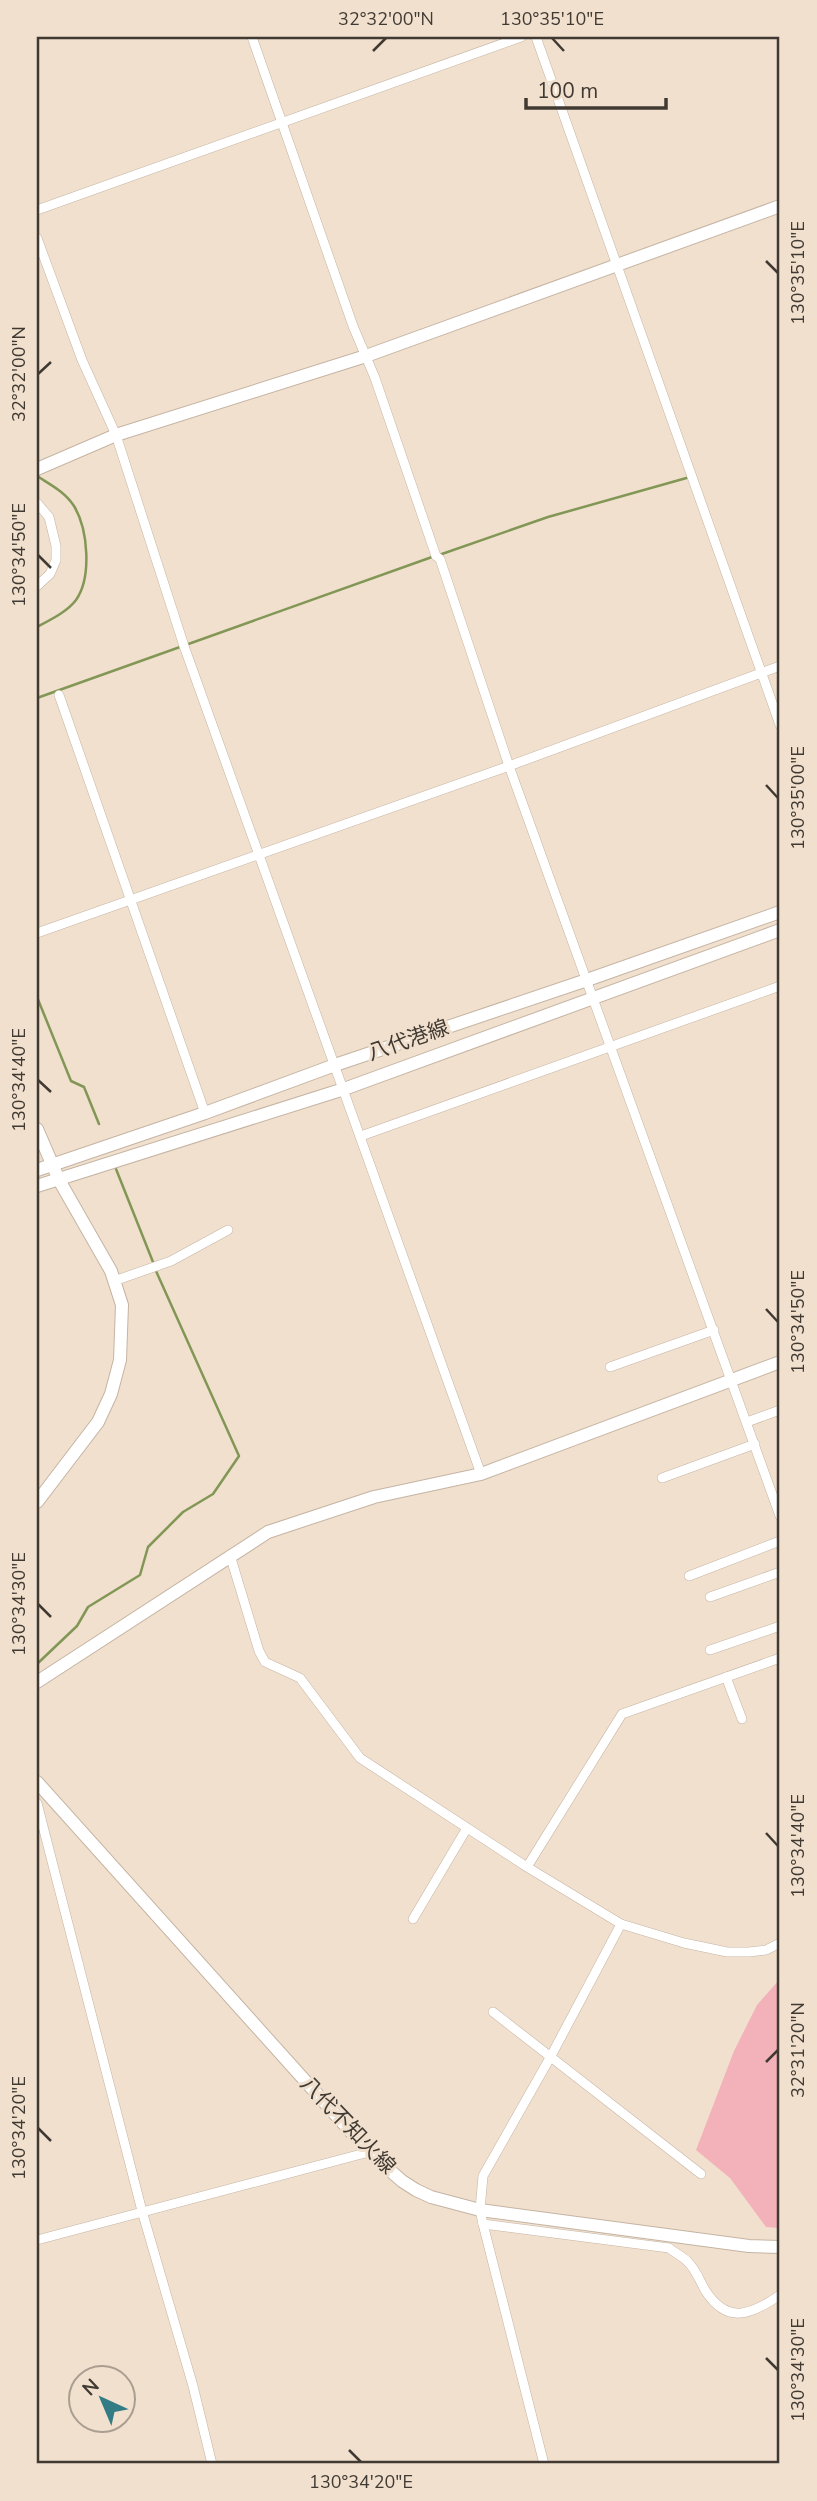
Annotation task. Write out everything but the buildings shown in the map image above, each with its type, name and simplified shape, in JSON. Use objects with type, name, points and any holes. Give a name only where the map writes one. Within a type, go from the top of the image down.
[{"type":"main road","points":[[37,469],[116,435],[366,356],[780,206]]},
{"type":"main road","name":"八代港線","points":[[37,1170],[780,912]]},
{"type":"main road","name":"八代港線","points":[[37,1186],[344,1089],[780,930]]},
{"type":"main road","points":[[37,1129],[59,1180],[111,1271],[122,1305],[120,1360],[111,1394],[98,1422],[37,1502]]},
{"type":"main road","points":[[37,1682],[268,1532],[374,1497],[481,1474],[780,1362]]},
{"type":"main road","name":"八代不知火線","points":[[37,1782],[369,2152],[416,2190],[480,2210],[749,2246],[780,2247]]},
{"type":"street","points":[[252,37],[353,326],[436,556],[440,559],[509,766],[780,1513]]},
{"type":"street","points":[[37,210],[521,37]]},
{"type":"street","points":[[536,37],[780,725]]},
{"type":"street","points":[[37,238],[82,360],[116,435],[184,646],[481,1474]]},
{"type":"street","points":[[37,503],[49,517],[56,546],[56,561],[50,574],[37,586]]},
{"type":"street","points":[[37,933],[509,766],[780,666]]},
{"type":"street","points":[[59,695],[205,1113]]},
{"type":"street","points":[[361,1136],[780,986]]},
{"type":"street","points":[[114,1281],[172,1261],[228,1230]]},
{"type":"street","points":[[610,1367],[714,1330]]},
{"type":"street","points":[[747,1422],[780,1410]]},
{"type":"street","points":[[662,1478],[755,1444]]},
{"type":"street","points":[[689,1576],[780,1541]]},
{"type":"street","points":[[230,1555],[259,1651],[265,1662],[300,1678],[360,1758],[527,1867],[621,1924],[684,1943],[727,1952],[757,1951],[780,1943]]},
{"type":"street","points":[[710,1597],[780,1572]]},
{"type":"street","points":[[710,1650],[780,1626]]},
{"type":"street","points":[[527,1867],[622,1714],[780,1658]]},
{"type":"street","points":[[726,1677],[742,1719]]},
{"type":"street","points":[[37,1803],[142,2211],[193,2386],[212,2464]]},
{"type":"street","points":[[413,1919],[467,1828]]},
{"type":"street","points":[[544,2464],[480,2210],[483,2176],[621,1924]]},
{"type":"street","points":[[493,2012],[701,2174]]},
{"type":"street","points":[[37,2240],[369,2152]]},
{"type":"street","points":[[483,2224],[669,2248],[689,2263],[709,2295],[725,2311],[736,2314],[760,2309],[780,2295]]},
{"type":"shaded area","points":[[780,1979],[780,2228],[766,2227],[730,2178],[696,2150],[734,2051],[757,2005]]},
{"type":"waterway","points":[[37,476],[62,493],[74,506],[82,527],[86,553],[84,579],[76,600],[63,612],[37,627]]},
{"type":"waterway","points":[[439,555],[548,517],[690,477]]},
{"type":"waterway","points":[[37,698],[432,557]]},
{"type":"waterway","points":[[37,997],[71,1081],[84,1087],[99,1124]]},
{"type":"waterway","points":[[116,1169],[153,1262]]},
{"type":"waterway","points":[[37,1664],[77,1626],[88,1607],[140,1575],[148,1547],[183,1512],[213,1494],[239,1456],[156,1271]]}]
